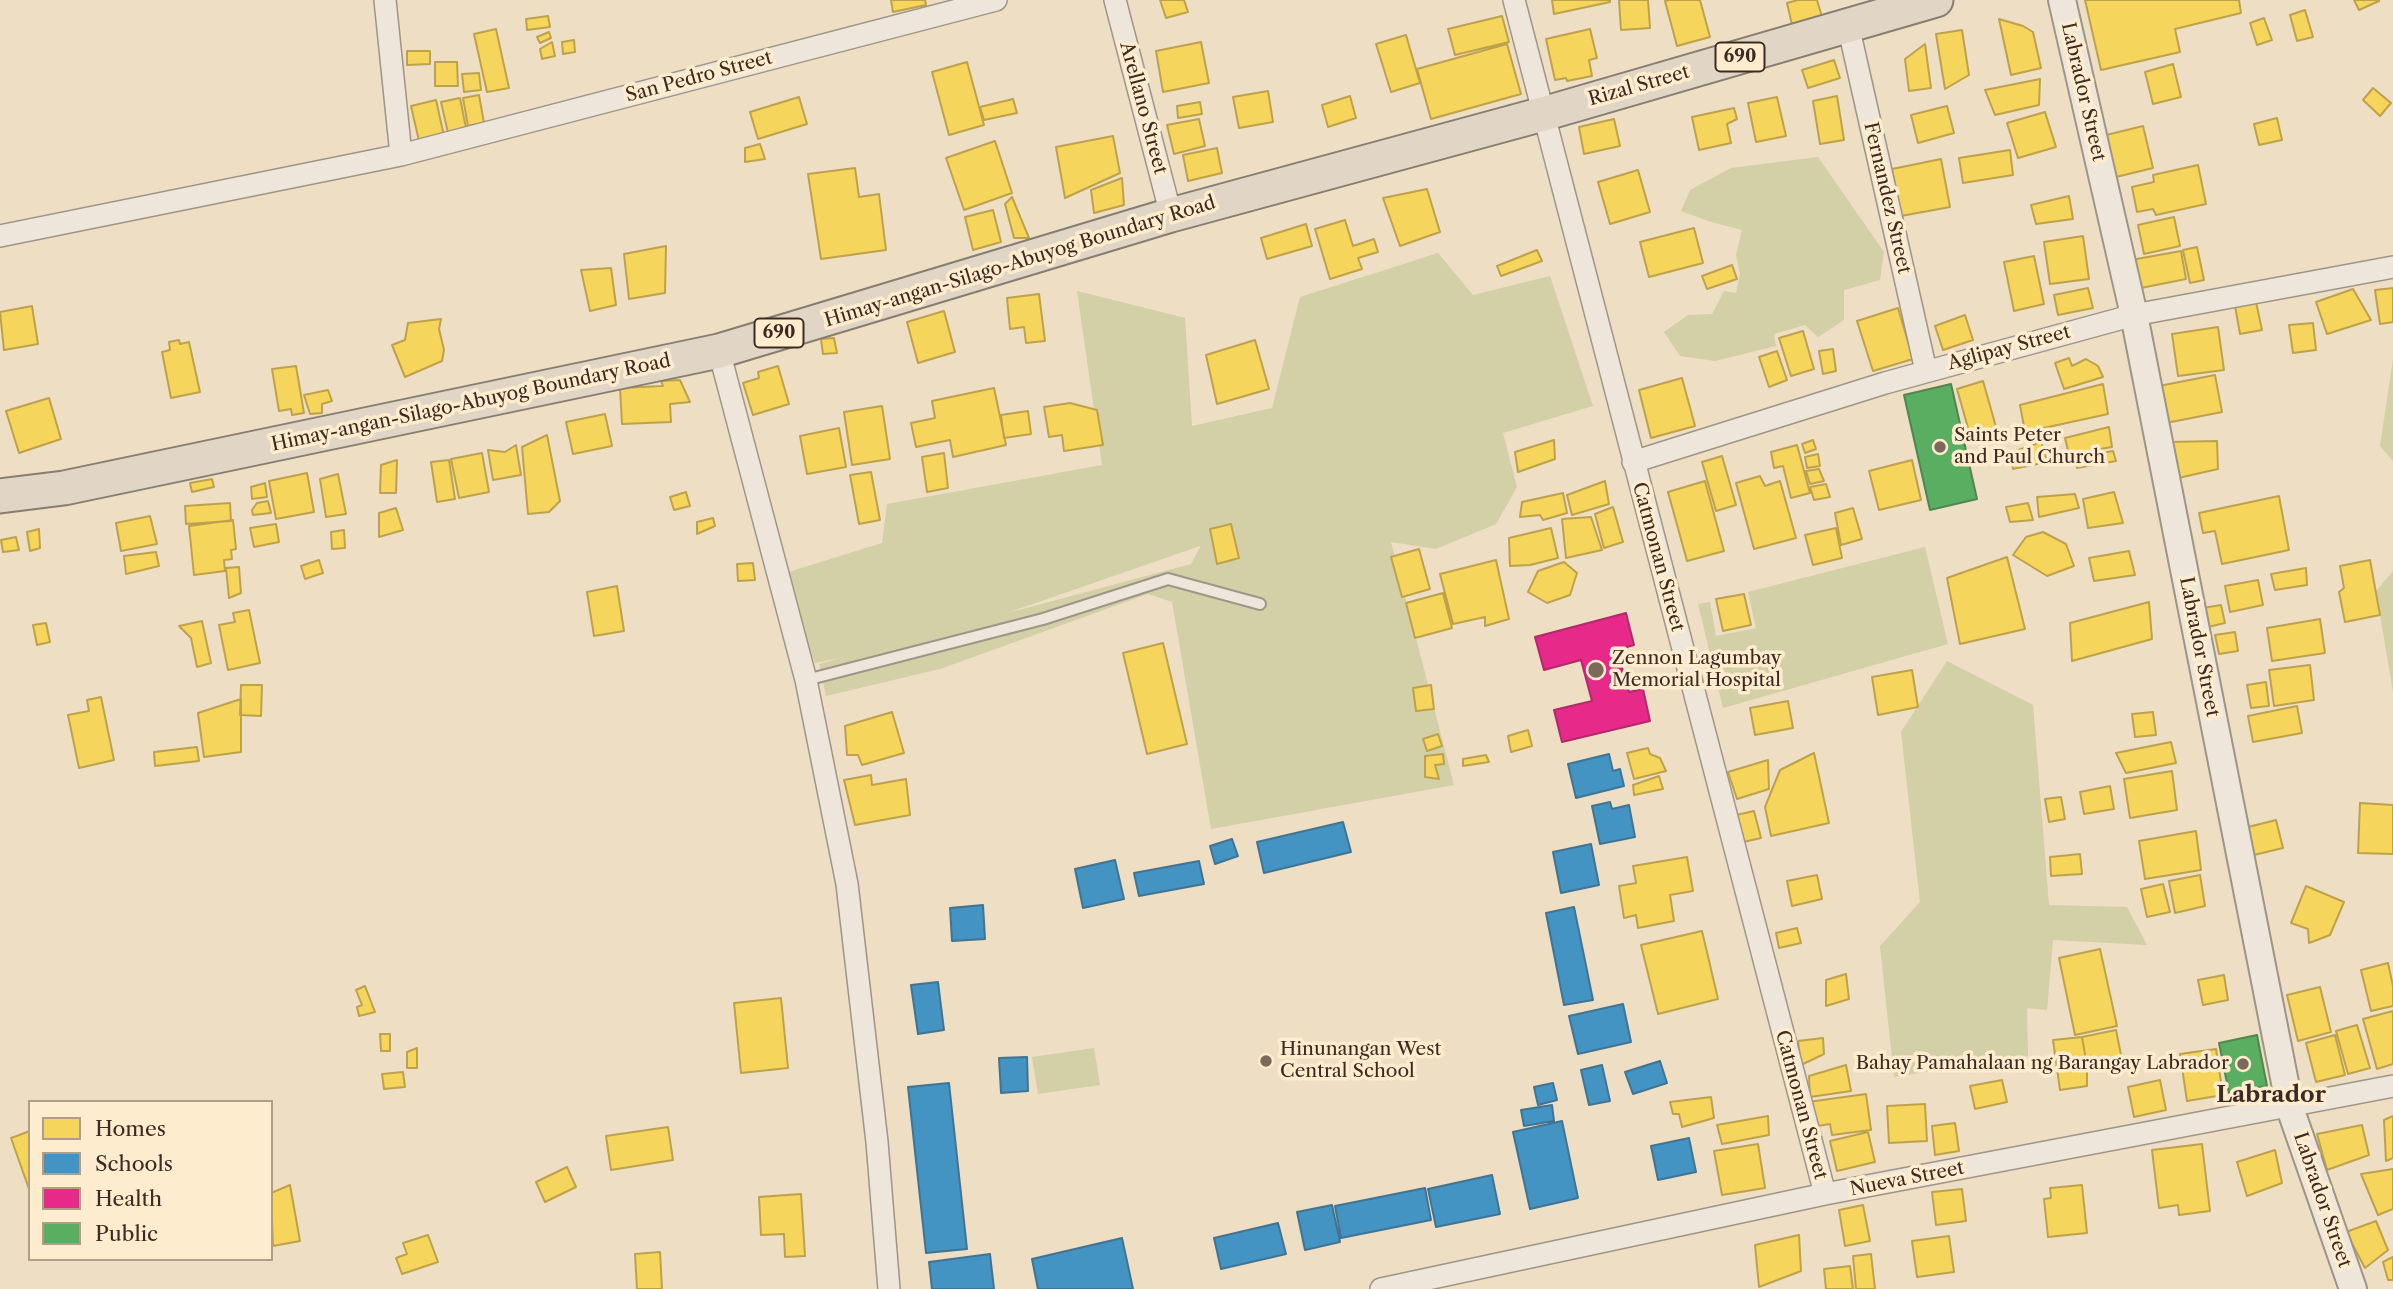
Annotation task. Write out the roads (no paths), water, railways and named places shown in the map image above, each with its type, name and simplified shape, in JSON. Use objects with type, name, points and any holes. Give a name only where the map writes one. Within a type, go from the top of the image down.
[{"type":"main road","name":"Rizal Street","points":[[1544,114],[1936,0]]},
{"type":"main road","name":"Himay-angan-Silago-Abuyog Boundary Road","points":[[0,496],[64,488],[719,351],[1171,215],[1544,114]]},
{"type":"street","points":[[385,0],[401,155]]},
{"type":"street","name":"San Pedro Street","points":[[0,236],[401,155],[996,0]]},
{"type":"street","name":"Arellano Street","points":[[1115,0],[1171,215]]},
{"type":"street","name":"Catmonan Street","points":[[1514,0],[1825,1194]]},
{"type":"street","name":"Labrador Street","points":[[2062,0],[2134,315],[2290,1108],[2353,1289]]},
{"type":"street","name":"Fernandez Street","points":[[1848,25],[1926,371]]},
{"type":"street","name":"Aglipay Street","points":[[1633,462],[1926,371],[2134,315],[2393,267]]},
{"type":"street","points":[[719,351],[806,680],[847,884],[877,1142],[889,1289]]},
{"type":"street","name":"Nueva Street","points":[[1381,1289],[1825,1194],[2290,1108],[2393,1086]]},
{"type":"lane","points":[[806,680],[1043,619],[1168,579],[1260,604]]},
{"type":"place","name":"Saints Peter and Paul Church","points":[[1940,447]]},
{"type":"place","name":"Zennon Lagumbay Memorial Hospital","points":[[1596,670]]},
{"type":"place","name":"Hinunangan West Central School","points":[[1266,1061]]},
{"type":"place","name":"Bahay Pamahalaan ng Barangay Labrador","points":[[2243,1064]]},
{"type":"district","name":"Labrador","points":[[2271,1095]]}]
